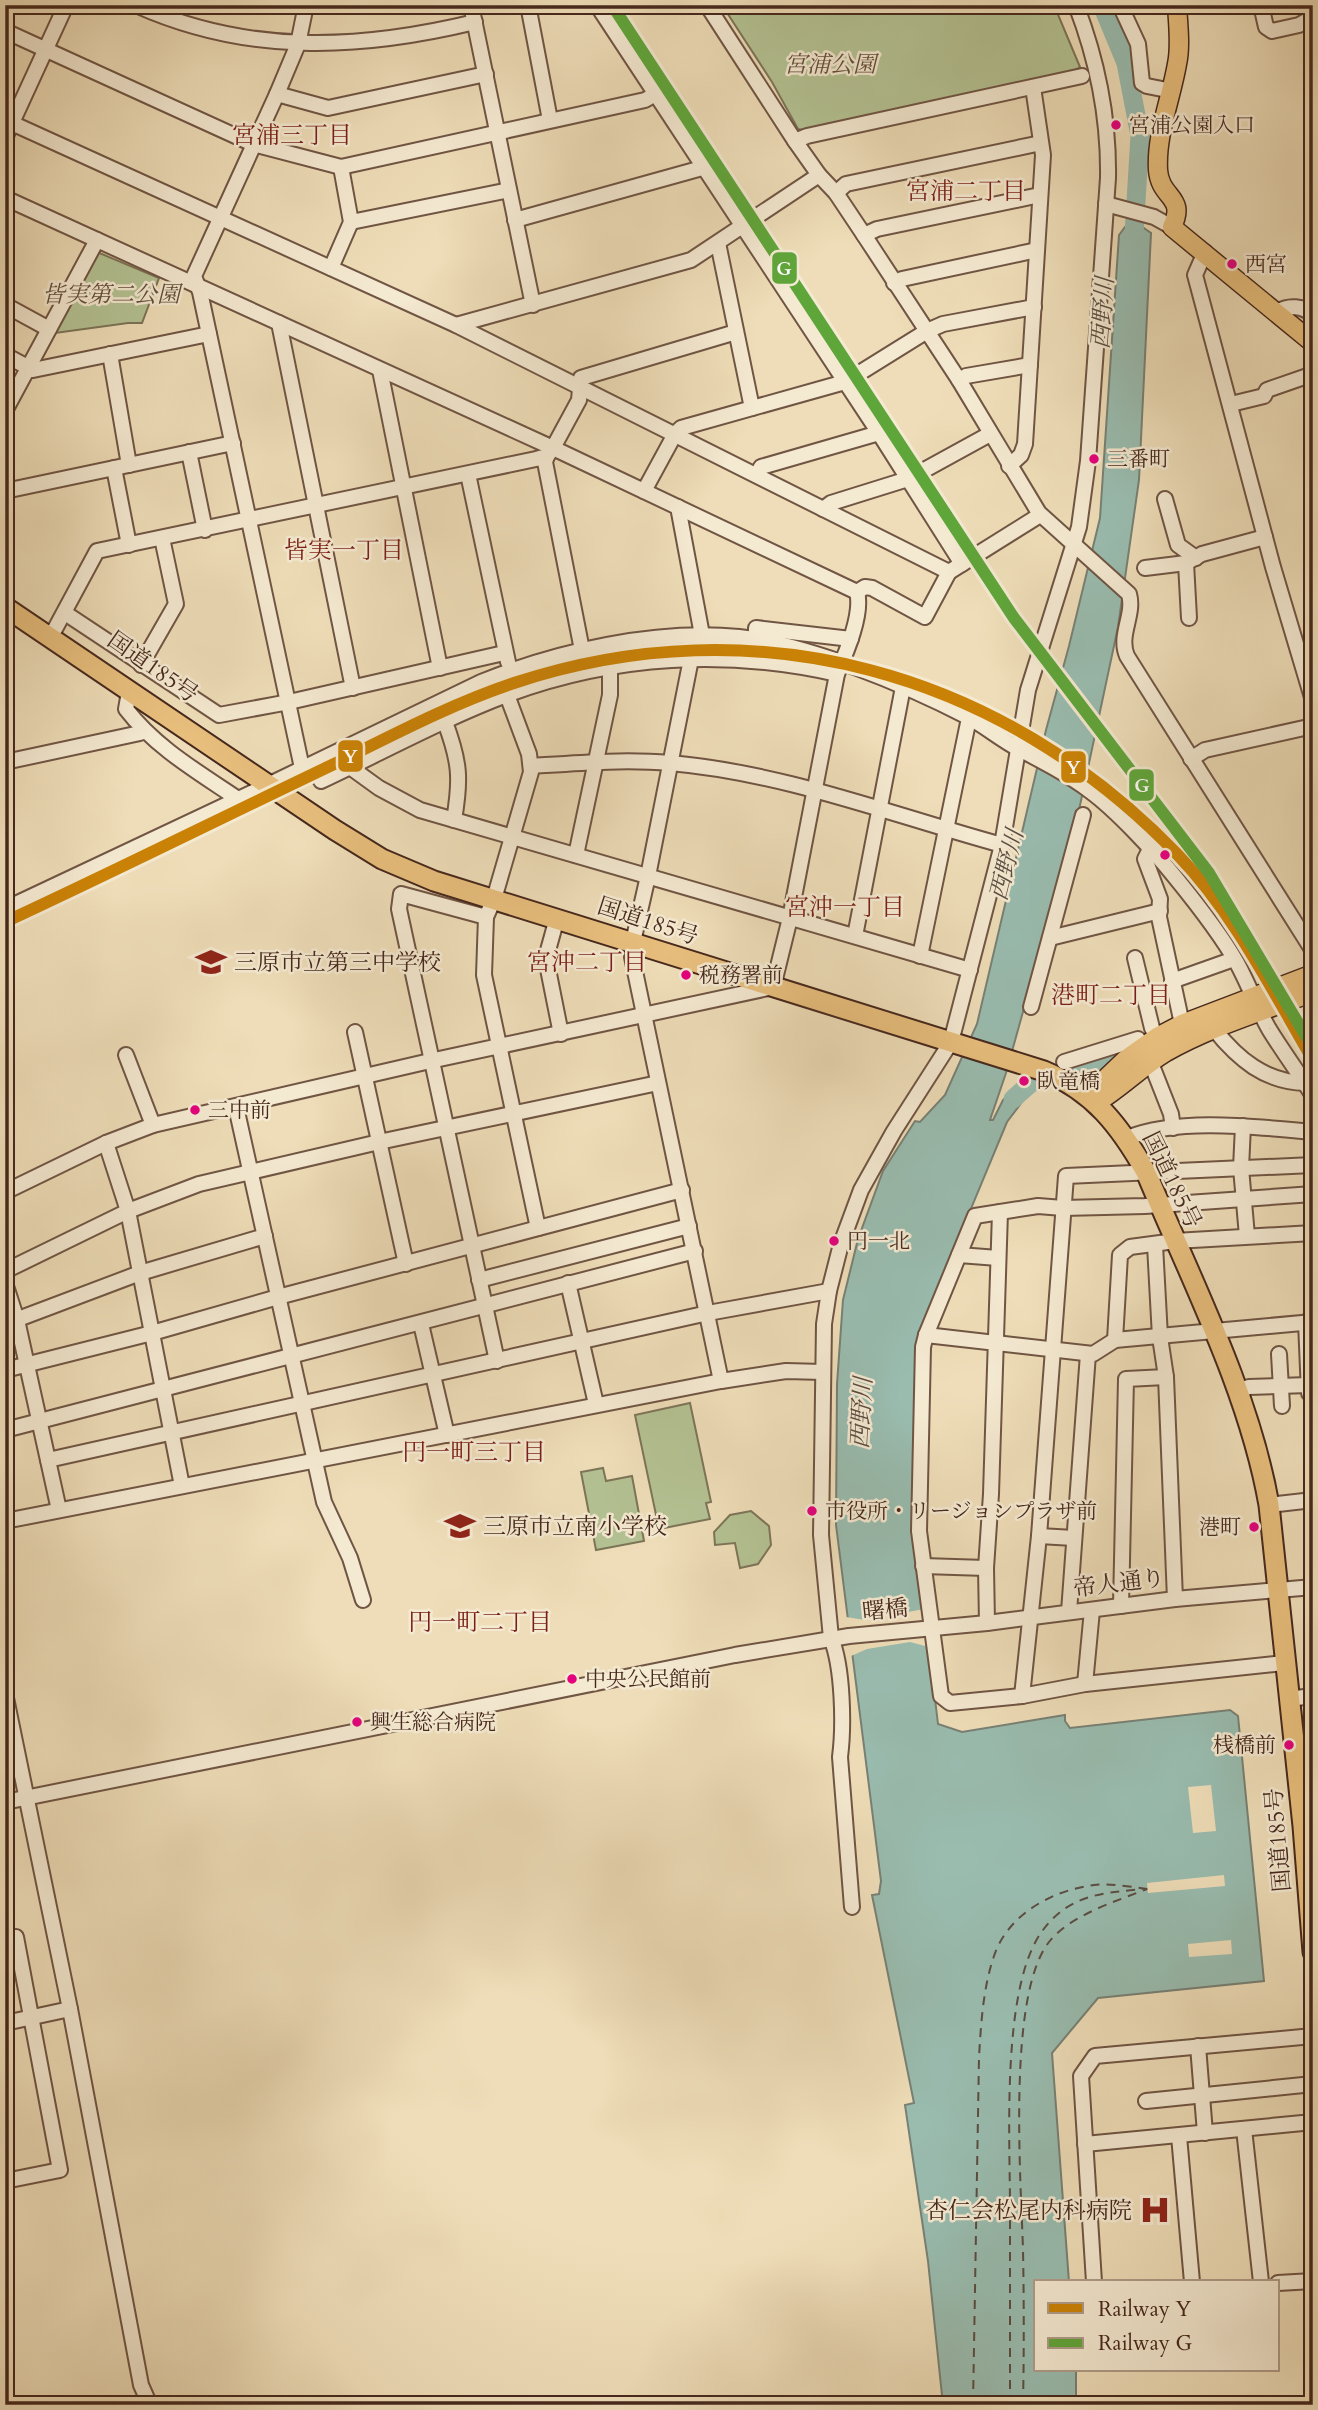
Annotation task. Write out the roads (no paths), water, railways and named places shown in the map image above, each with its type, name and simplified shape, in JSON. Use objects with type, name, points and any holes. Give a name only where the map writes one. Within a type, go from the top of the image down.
[{"type":"highway","name":"国道185号","points":[[5,594],[60,621],[239,759],[268,785]]},
{"type":"highway","name":"国道185号","points":[[5,607],[382,859],[490,908],[557,918],[1010,1061],[1056,1070],[1096,1103],[1127,1138],[1146,1172],[1237,1391],[1259,1461],[1269,1505],[1288,1699],[1308,1826],[1313,1952]]},
{"type":"main road","points":[[1177,5],[1178,60],[1160,137],[1158,172],[1163,189],[1176,204],[1178,214],[1172,227],[1313,343]]},
{"type":"main road","points":[[1150,1049],[1182,1044],[1313,974]]},
{"type":"main road","points":[[1096,1103],[1105,1079],[1182,1024],[1313,992]]},
{"type":"street","points":[[5,138],[9,122],[46,50],[65,5]]},
{"type":"street","points":[[136,5],[193,27],[232,36],[298,44],[363,42],[408,37],[475,22]]},
{"type":"street","points":[[302,768],[200,292],[194,276],[298,44],[306,5]]},
{"type":"street","points":[[471,5],[533,305]]},
{"type":"street","points":[[528,5],[550,120]]},
{"type":"street","points":[[597,5],[879,433],[908,479],[956,568]]},
{"type":"street","points":[[707,5],[795,141],[819,176],[836,193],[927,331],[1040,515],[1129,594],[1131,611],[1124,650],[1313,951]]},
{"type":"street","points":[[852,1907],[840,1757],[842,1741],[837,1653],[831,1638],[821,1535],[824,1324],[841,1244],[861,1190],[894,1131],[958,1044],[970,970],[1002,845],[1028,690],[1079,527],[1088,461],[1109,142],[1106,109],[1087,34],[1076,5]]},
{"type":"street","points":[[1120,5],[1138,44],[1142,83],[1172,91]]},
{"type":"street","points":[[1261,5],[1266,27],[1272,31],[1299,25],[1313,18]]},
{"type":"street","points":[[5,31],[254,144],[341,167],[645,100],[654,95]]},
{"type":"street","points":[[277,94],[328,108],[486,74]]},
{"type":"street","points":[[795,141],[807,136],[1082,76]]},
{"type":"street","points":[[1009,466],[1021,455],[1025,444],[1034,307],[1043,155],[1033,87]]},
{"type":"street","points":[[9,122],[456,325],[822,509],[956,568]]},
{"type":"street","points":[[836,193],[846,184],[1041,143]]},
{"type":"street","points":[[331,268],[351,222],[341,167]]},
{"type":"street","points":[[515,220],[702,168]]},
{"type":"street","points":[[456,325],[677,266],[718,243],[819,176]]},
{"type":"street","points":[[351,222],[509,190]]},
{"type":"street","points":[[864,235],[877,229],[1040,195]]},
{"type":"street","points":[[5,198],[380,370],[550,452],[644,491],[857,592]]},
{"type":"street","points":[[1106,204],[1154,217],[1172,227]]},
{"type":"street","points":[[5,411],[97,240]]},
{"type":"street","points":[[718,243],[752,408]]},
{"type":"street","points":[[894,283],[1037,250]]},
{"type":"street","points":[[1205,252],[1195,275],[1265,537],[1313,701]]},
{"type":"street","points":[[5,305],[50,329]]},
{"type":"street","points":[[644,491],[675,434],[681,428],[845,382],[927,331],[943,324],[1034,307]]},
{"type":"street","points":[[1277,313],[1284,307],[1311,311]]},
{"type":"street","points":[[279,323],[353,688]]},
{"type":"street","points":[[582,650],[545,461],[579,400],[581,378],[736,332]]},
{"type":"street","points":[[5,355],[33,370],[209,334]]},
{"type":"street","points":[[110,354],[129,465]]},
{"type":"street","points":[[958,380],[966,376],[1030,365]]},
{"type":"street","points":[[380,370],[440,668]]},
{"type":"street","points":[[1231,404],[1264,396],[1266,390],[1313,374]]},
{"type":"street","points":[[757,475],[761,467],[879,433]]},
{"type":"street","points":[[822,509],[831,503],[908,479],[990,434]]},
{"type":"street","points":[[5,491],[233,443]]},
{"type":"street","points":[[189,452],[205,530]]},
{"type":"street","points":[[504,653],[289,702],[219,715],[141,665],[60,621],[97,551],[468,474],[550,452]]},
{"type":"street","points":[[114,468],[129,545]]},
{"type":"street","points":[[468,474],[504,653],[511,670]]},
{"type":"street","points":[[1165,499],[1178,545],[1191,561],[1189,618]]},
{"type":"street","points":[[678,508],[702,635]]},
{"type":"street","points":[[857,592],[865,587],[872,588],[925,617],[956,568],[1040,515]]},
{"type":"street","points":[[1145,568],[1191,561],[1212,551],[1265,537]]},
{"type":"street","points":[[141,665],[176,604],[162,538]]},
{"type":"street","points":[[5,1192],[106,1143],[153,1125],[430,1061],[773,987],[790,918],[839,669],[851,639],[859,600],[857,592]]},
{"type":"street","points":[[756,640],[755,628],[851,639]]},
{"type":"street","points":[[5,909],[511,670],[582,650],[634,642],[702,635],[756,640],[782,645],[839,669],[903,687],[969,718],[1088,789],[1174,876],[1234,959],[1256,1005],[1309,1089]]},
{"type":"street","points":[[321,781],[507,695],[548,681],[610,667],[650,660],[691,659],[752,660],[839,669]]},
{"type":"street","points":[[691,659],[632,957],[721,1381]]},
{"type":"street","points":[[576,855],[610,695],[610,667]]},
{"type":"street","points":[[855,936],[903,687]]},
{"type":"street","points":[[129,692],[125,709],[142,730],[237,799]]},
{"type":"street","points":[[507,695],[531,766],[490,908],[484,975],[538,1228]]},
{"type":"street","points":[[920,956],[969,718]]},
{"type":"street","points":[[445,722],[458,763],[460,781],[454,820]]},
{"type":"street","points":[[1191,759],[1205,750],[1313,726]]},
{"type":"street","points":[[5,762],[140,733],[142,730]]},
{"type":"street","points":[[531,766],[597,762],[669,763],[754,775],[880,808],[1002,845]]},
{"type":"street","points":[[350,767],[379,788],[420,810],[970,970]]},
{"type":"street","points":[[1031,1007],[1083,815]]},
{"type":"street","points":[[1150,849],[1145,859],[1160,899],[1159,918],[1182,1024]]},
{"type":"street","points":[[490,908],[401,894],[399,909],[497,1361]]},
{"type":"street","points":[[1050,938],[1160,911]]},
{"type":"street","points":[[557,918],[547,954],[547,964],[561,1034]]},
{"type":"street","points":[[1135,958],[1153,1028],[1150,1049],[1173,1128]]},
{"type":"street","points":[[1172,981],[1234,959]]},
{"type":"street","points":[[1214,1029],[1230,1050],[1256,1070],[1309,1089]]},
{"type":"street","points":[[355,1032],[406,1264]]},
{"type":"street","points":[[1056,1070],[1138,1039],[1150,1049]]},
{"type":"street","points":[[126,1055],[153,1125]]},
{"type":"street","points":[[5,1271],[128,1212],[199,1185],[379,1142],[658,1083]]},
{"type":"street","points":[[236,1107],[324,1502],[350,1558],[363,1600]]},
{"type":"street","points":[[1243,1126],[1241,1168],[1247,1236]]},
{"type":"street","points":[[1127,1138],[1142,1132],[1173,1128],[1243,1126],[1313,1132]]},
{"type":"street","points":[[106,1143],[128,1212],[182,1486]]},
{"type":"street","points":[[1022,1696],[1039,1536],[1066,1176],[1313,1165]]},
{"type":"street","points":[[5,1370],[682,1190]]},
{"type":"street","points":[[1284,1663],[1085,1684],[1022,1696],[950,1703],[941,1696],[929,1629],[919,1531],[923,1347],[975,1216],[1038,1206],[1145,1206],[1313,1194]]},
{"type":"street","points":[[987,1623],[986,1568],[1000,1212]]},
{"type":"street","points":[[479,1280],[689,1226]]},
{"type":"street","points":[[1115,1340],[1120,1255],[1130,1247],[1175,1241],[1313,1233]]},
{"type":"street","points":[[11,1322],[140,1273],[265,1236]]},
{"type":"street","points":[[1155,1245],[1160,1337],[1166,1377],[1175,1600]]},
{"type":"street","points":[[5,1430],[695,1251]]},
{"type":"street","points":[[959,1255],[998,1258]]},
{"type":"street","points":[[5,1283],[11,1322],[27,1366],[59,1510]]},
{"type":"street","points":[[568,1283],[596,1404]]},
{"type":"street","points":[[48,1460],[708,1313],[829,1291]]},
{"type":"street","points":[[926,1335],[1093,1354],[1115,1340],[1309,1322],[1311,1389],[1281,1386],[1250,1387],[1237,1391]]},
{"type":"street","points":[[421,1324],[447,1435]]},
{"type":"street","points":[[1069,1612],[1088,1354]]},
{"type":"street","points":[[1279,1354],[1282,1406]]},
{"type":"street","points":[[5,1521],[721,1381],[786,1371],[823,1372]]},
{"type":"street","points":[[1121,1606],[1126,1379],[1166,1377]]},
{"type":"street","points":[[1269,1505],[1313,1500]]},
{"type":"street","points":[[1039,1536],[1074,1538]]},
{"type":"street","points":[[923,1566],[986,1568]]},
{"type":"street","name":"帝人通り","points":[[929,1629],[1313,1587]]},
{"type":"street","points":[[1085,1684],[1091,1610]]},
{"type":"street","name":"曙橋","points":[[5,1802],[735,1655],[831,1638],[929,1629]]},
{"type":"street","points":[[5,1693],[70,2008],[141,2385],[152,2405]]},
{"type":"street","points":[[1288,1699],[1313,1696]]},
{"type":"street","points":[[5,1939],[16,1937],[60,2170],[7,2181],[5,2165]]},
{"type":"street","points":[[5,2023],[70,2008]]},
{"type":"street","points":[[1094,2280],[1080,2076],[1095,2056],[1313,2036]]},
{"type":"street","points":[[1198,2046],[1205,2133]]},
{"type":"street","points":[[1146,2101],[1313,2084]]},
{"type":"street","points":[[1085,2144],[1313,2122]]},
{"type":"street","points":[[1244,2129],[1261,2280]]},
{"type":"street","points":[[1179,2136],[1192,2280]]},
{"type":"street","points":[[1280,2284],[1313,2281]]},
{"type":"water","points":[[1141,226],[1151,233],[1139,480],[1118,627],[1079,810],[1006,1073],[990,1120],[993,1120],[1003,1100],[1024,1078],[1039,1087],[1025,1098],[1007,1122],[918,1336],[915,1531],[938,1724],[962,1732],[1065,1715],[1065,1721],[1070,1728],[1230,1710],[1238,1716],[1264,1981],[1098,1998],[1052,2053],[1069,2280],[1034,2280],[1034,2372],[1076,2372],[1076,2405],[943,2405],[928,2261],[905,2105],[914,2103],[872,1895],[879,1894],[881,1881],[836,1525],[837,1384],[843,1300],[858,1239],[883,1171],[915,1121],[920,1122],[945,1095],[977,1024],[1046,730],[1100,518],[1119,235],[1125,227]]},
{"type":"waterway","name":"西野川","points":[[1102,5],[1126,63],[1140,136],[1133,250]]},
{"type":"waterway","points":[[1013,1099],[1031,1083],[1110,1057]]},
{"type":"rail line","name":"G","points":[[612,5],[1014,618],[1209,873],[1313,1048]]},
{"type":"rail line","name":"Y","points":[[5,922],[422,721],[514,683],[605,660],[695,650],[784,654],[871,670],[954,699],[1034,739],[1108,791],[1177,854],[1217,901],[1251,953],[1313,1060]]},
{"type":"place","name":"宮浦公園入口","points":[[1116,125]]},
{"type":"place","name":"西宮","points":[[1232,264]]},
{"type":"place","name":"三番町","points":[[1094,459]]},
{"type":"place","name":"三原市立第三中学校","points":[[211,962]]},
{"type":"place","name":"税務署前","points":[[686,975]]},
{"type":"place","name":"臥竜橋","points":[[1024,1081]]},
{"type":"place","name":"三中前","points":[[195,1110]]},
{"type":"place","name":"円一北","points":[[834,1241]]},
{"type":"place","name":"市役所・リージョンプラザ前","points":[[812,1511]]},
{"type":"place","name":"三原市立南小学校","points":[[460,1526]]},
{"type":"place","name":"港町","points":[[1254,1527]]},
{"type":"place","name":"中央公民館前","points":[[572,1679]]},
{"type":"place","name":"興生総合病院","points":[[357,1722]]},
{"type":"place","name":"桟橋前","points":[[1289,1745]]},
{"type":"place","name":"杏仁会松尾内科病院","points":[[1155,2210]]},
{"type":"district","name":"宮浦三丁目","points":[[292,135]]},
{"type":"district","name":"宮浦二丁目","points":[[966,191]]},
{"type":"district","name":"皆実一丁目","points":[[344,550]]},
{"type":"district","name":"宮沖一丁目","points":[[845,907]]},
{"type":"district","name":"宮沖二丁目","points":[[587,962]]},
{"type":"district","name":"港町二丁目","points":[[1111,995]]},
{"type":"district","name":"円一町三丁目","points":[[474,1452]]},
{"type":"district","name":"円一町二丁目","points":[[480,1622]]},
{"type":"park label","name":"宮浦公園","points":[[830,64]]},
{"type":"park label","name":"皆実第二公園","points":[[111,294]]}]
